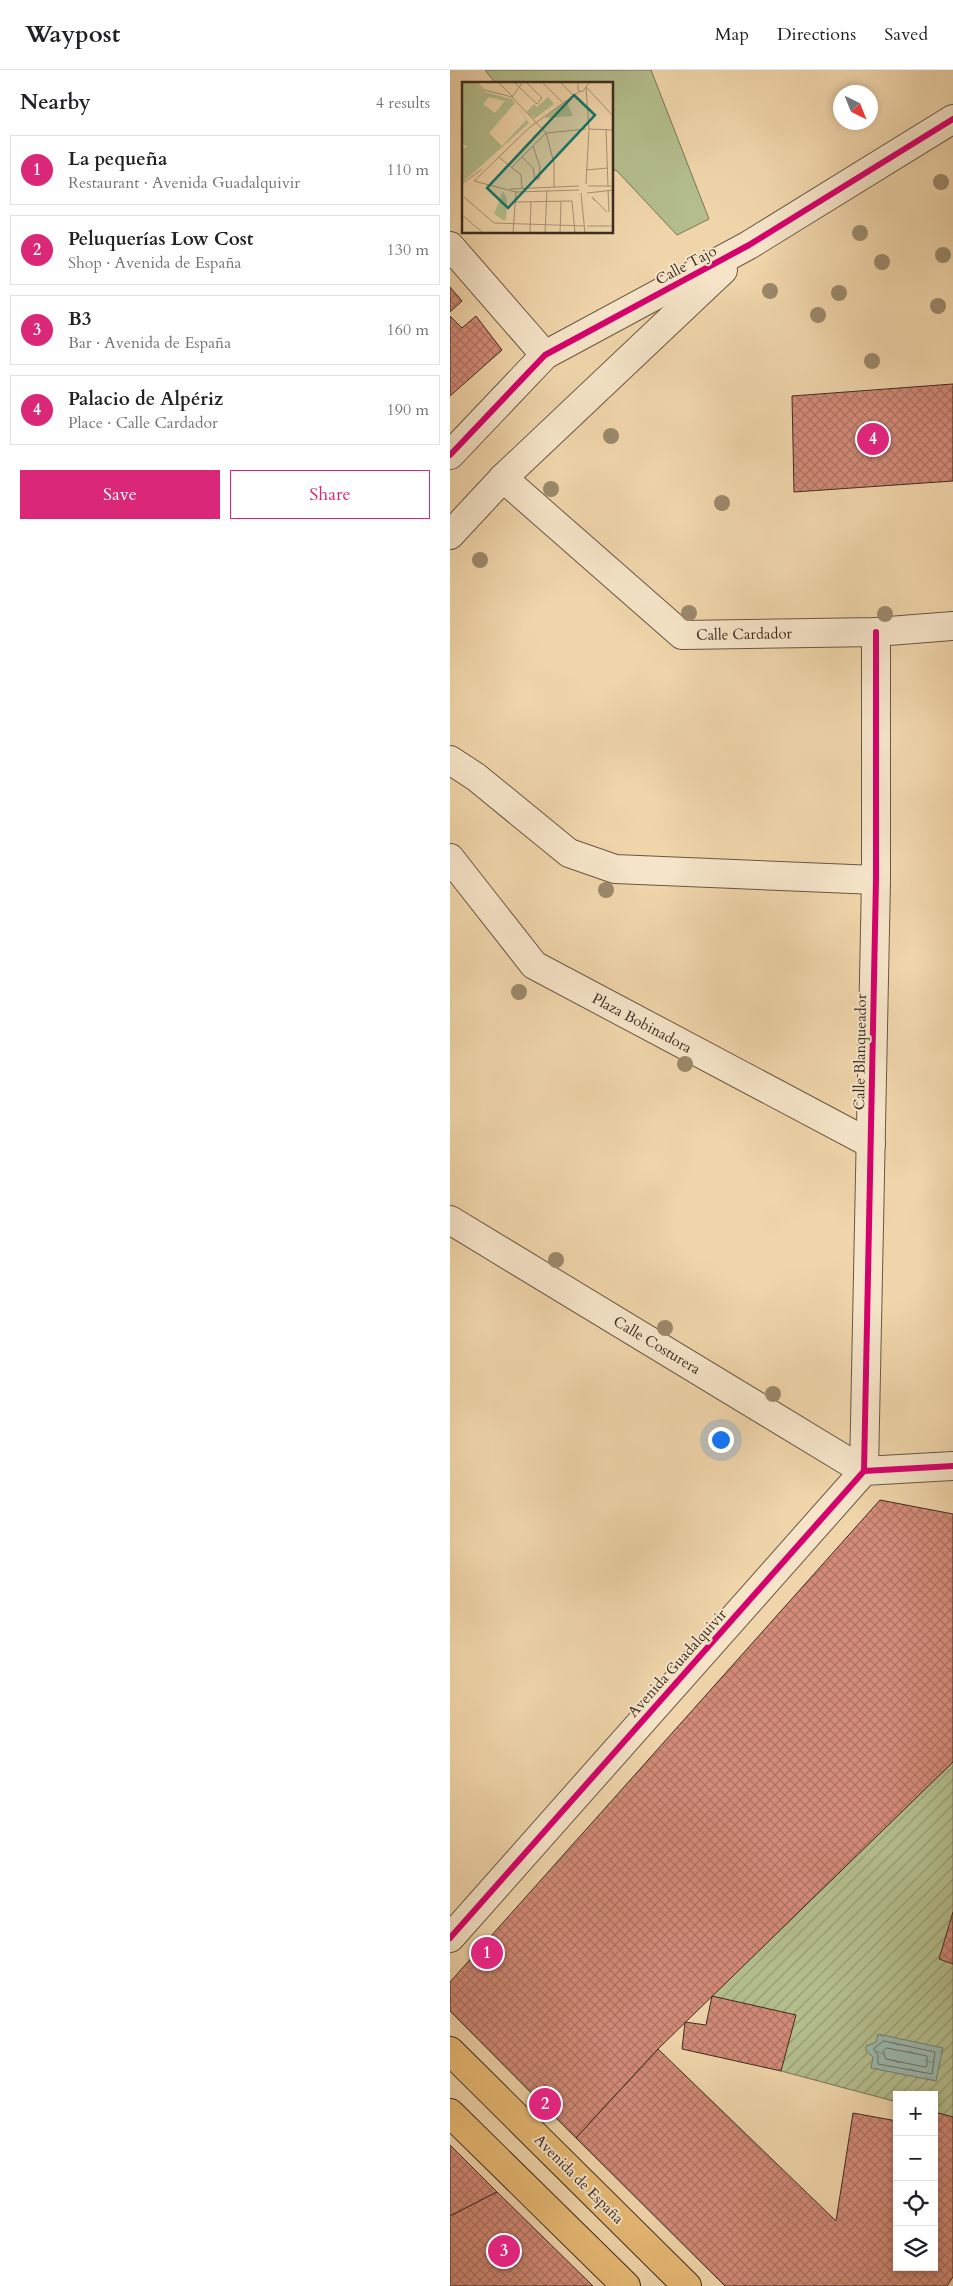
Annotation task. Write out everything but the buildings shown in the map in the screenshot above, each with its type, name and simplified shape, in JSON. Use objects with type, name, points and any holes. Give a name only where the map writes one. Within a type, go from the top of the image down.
[{"type":"main road","name":"Avenida de España","points":[[450,2051],[687,2286]]},
{"type":"main road","points":[[450,2114],[626,2286]]},
{"type":"street","name":"Calle Tajo","points":[[450,455],[545,355],[749,245],[953,119]]},
{"type":"street","name":"Calle Tajo","points":[[450,534],[503,478],[749,245]]},
{"type":"street","points":[[450,246],[545,355]]},
{"type":"street","name":"Calle Cardador","points":[[503,478],[682,635],[876,632],[953,626]]},
{"type":"street","name":"Calle Blanqueador","points":[[864,1471],[876,880],[876,632]]},
{"type":"street","points":[[450,760],[476,777],[569,853],[615,869],[876,880]]},
{"type":"street","name":"Plaza Bobinadora","points":[[450,858],[534,965],[871,1144]]},
{"type":"street","name":"Calle Costurera","points":[[450,1220],[864,1471]]},
{"type":"street","points":[[864,1471],[953,1466]]},
{"type":"street","name":"Avenida Guadalquivir","points":[[450,1938],[864,1471]]},
{"type":"green space","points":[[485,70],[651,70],[709,219],[677,235],[614,170],[614,82],[494,82]]},
{"type":"green space","points":[[953,1762],[953,2117],[938,2113],[938,2091],[893,2091],[893,2101],[781,2071],[712,1996]]},
{"type":"water","points":[[878,2034],[943,2048],[936,2081],[871,2068],[873,2057],[866,2051],[866,2046],[876,2042]]},
{"type":"cycle path","points":[[450,455],[545,355],[749,245],[953,119]]},
{"type":"cycle path","points":[[864,1471],[876,880],[876,632]]},
{"type":"cycle path","points":[[450,1938],[864,1471],[953,1466]]},
{"type":"place","name":"Palacio de Alpériz","points":[[873,439]]},
{"type":"place","name":"La pequeña","points":[[487,1953]]},
{"type":"place","name":"Peluquerías Low Cost","points":[[545,2104]]},
{"type":"place","name":"B3","points":[[504,2251]]}]
